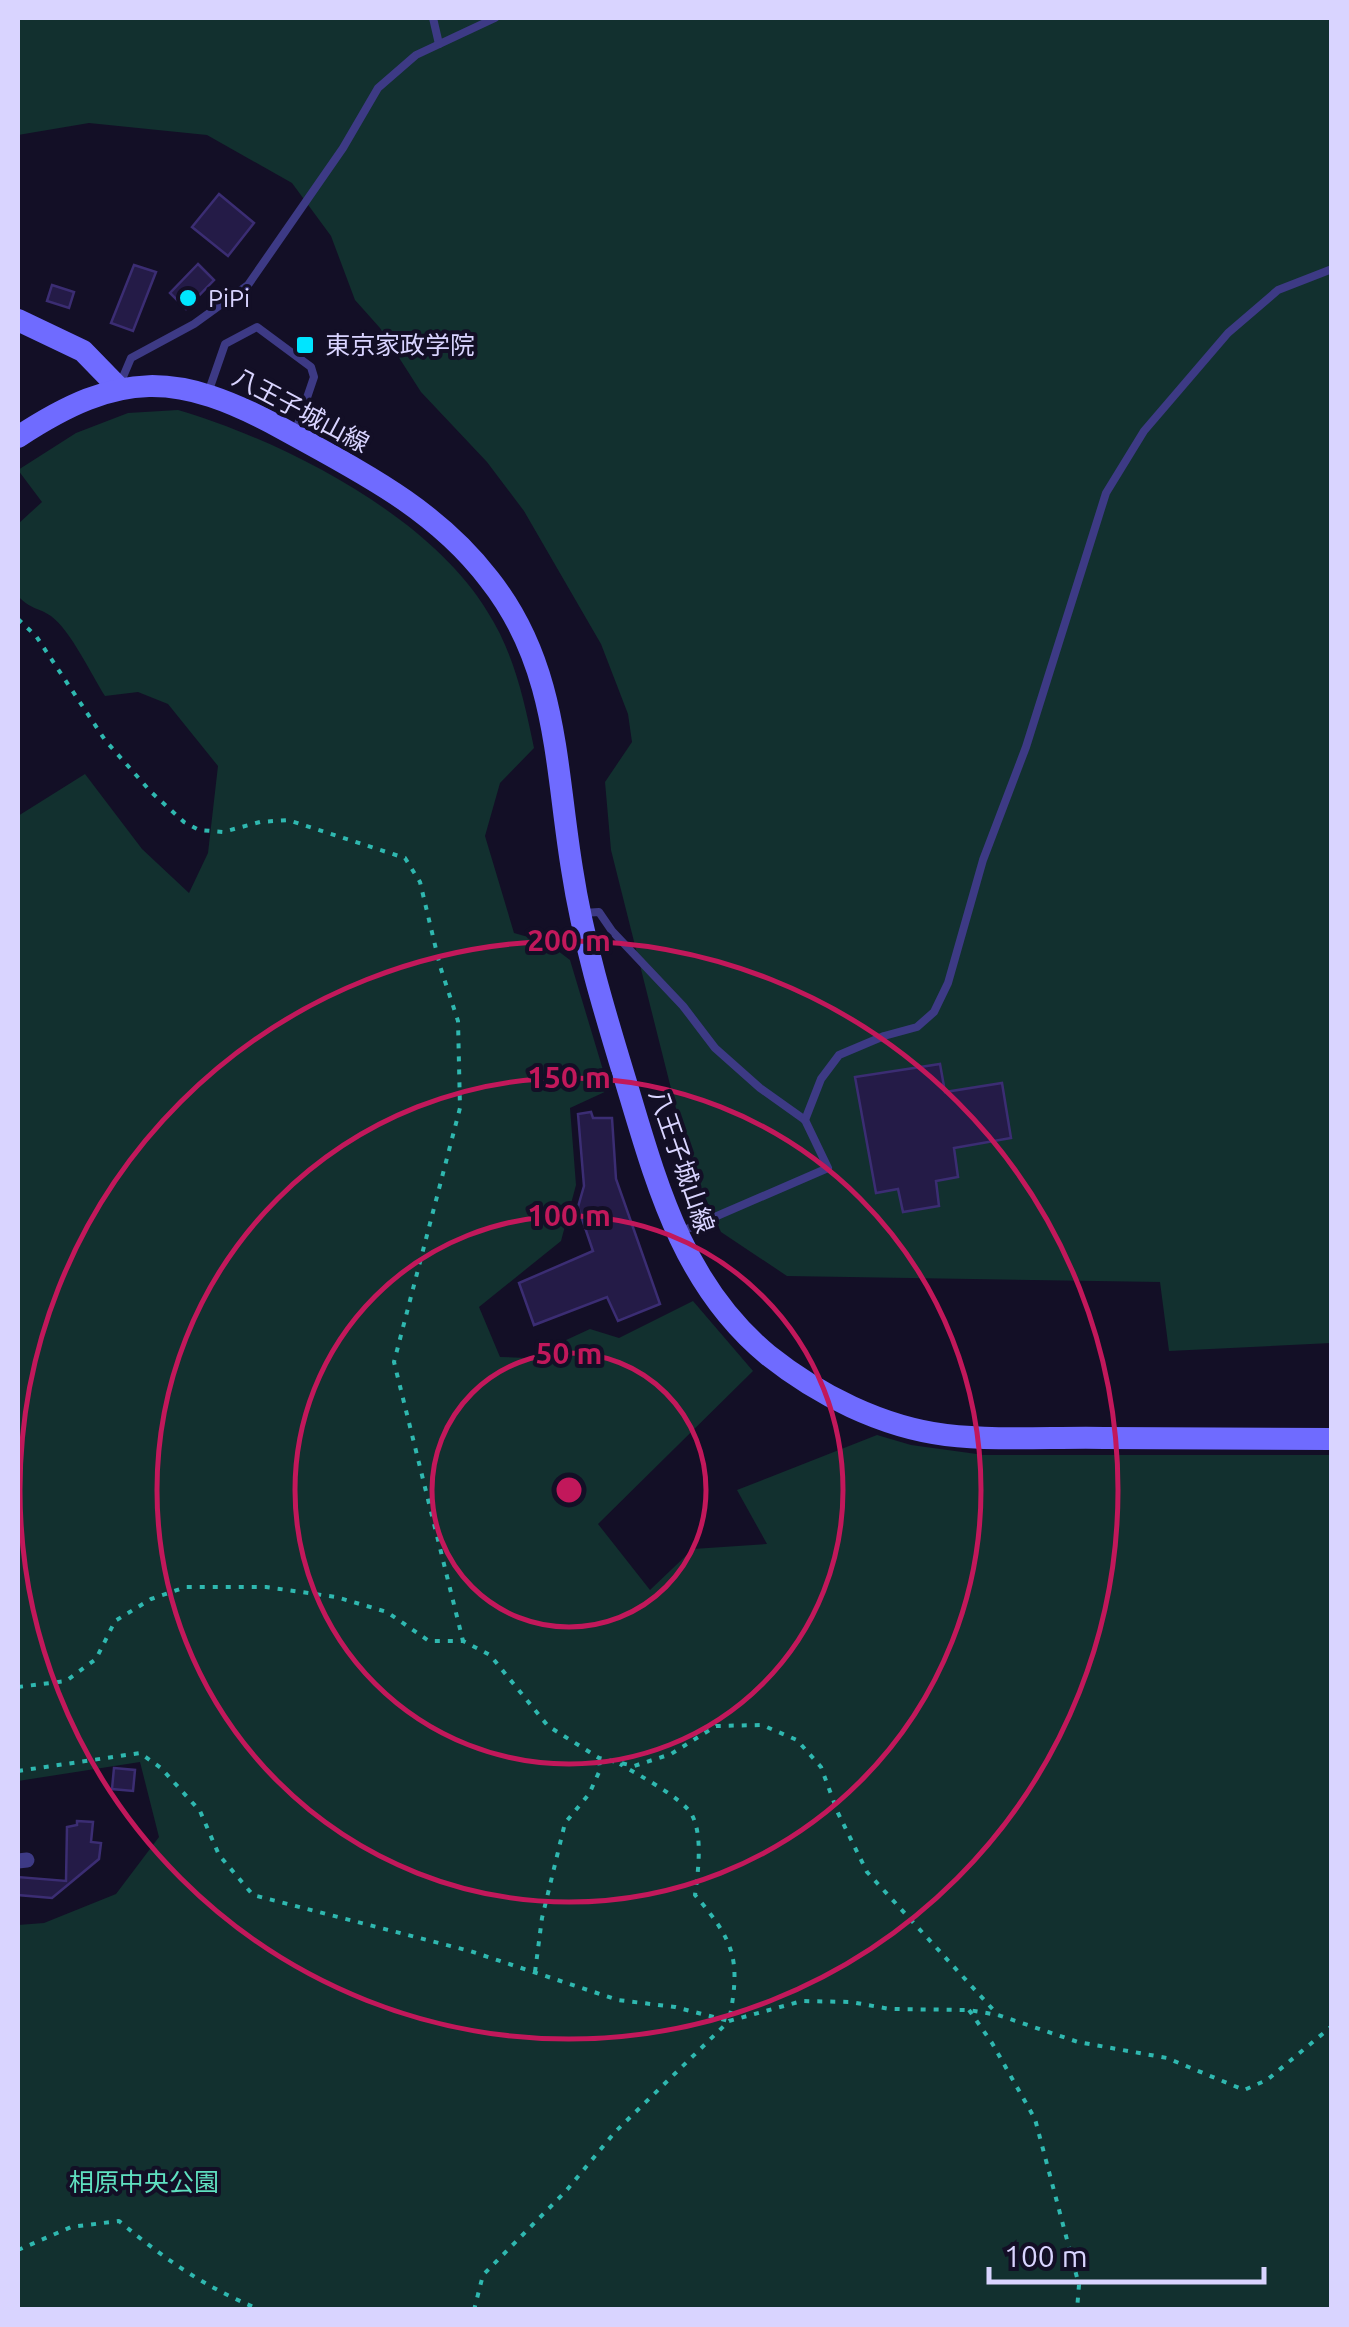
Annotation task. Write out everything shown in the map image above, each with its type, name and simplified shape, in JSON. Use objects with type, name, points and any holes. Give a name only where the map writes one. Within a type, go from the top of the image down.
[{"type":"main road","points":[[18,320],[83,351],[118,388]]},
{"type":"main road","name":"八王子城山線","points":[[18,437],[66,408],[118,388],[167,387],[208,393],[236,404],[394,491],[424,512],[493,582],[532,652],[547,695],[580,914],[598,992],[658,1188],[676,1234],[712,1294],[766,1353],[814,1387],[879,1417],[942,1434],[1332,1440]]},
{"type":"lane","points":[[433,18],[439,44]]},
{"type":"lane","points":[[118,388],[131,358],[194,324],[248,285],[334,162],[378,88],[416,55],[495,18]]},
{"type":"lane","points":[[805,1120],[821,1079],[840,1055],[917,1027],[934,1012],[948,983],[983,860],[1026,747],[1106,492],[1144,431],[1228,333],[1278,290],[1332,269]]},
{"type":"lane","points":[[208,393],[224,344],[257,327],[311,367],[314,377],[294,435]]},
{"type":"lane","points":[[580,914],[598,912],[716,1048],[760,1088],[805,1120],[828,1168],[676,1234]]},
{"type":"path","points":[[18,619],[36,636],[105,740],[184,822],[200,830],[224,832],[260,822],[288,820],[405,858],[420,882],[440,966],[458,1020],[460,1108],[394,1362],[463,1641]]},
{"type":"path","points":[[18,1688],[66,1682],[96,1659],[114,1621],[151,1599],[186,1587],[266,1587],[336,1597],[387,1612],[429,1641],[463,1641],[490,1655],[548,1726],[598,1758],[634,1766],[672,1754],[716,1726],[762,1725],[797,1740],[821,1766],[866,1872],[998,2015]]},
{"type":"path","points":[[18,1771],[140,1753],[161,1768],[200,1811],[219,1855],[253,1896],[398,1931],[618,2000],[730,2021]]},
{"type":"path","points":[[535,1972],[542,1918],[565,1823],[589,1794],[600,1770],[598,1758]]},
{"type":"path","points":[[617,1762],[663,1790],[692,1815],[700,1858],[695,1896],[732,1946],[736,1987],[730,2021]]},
{"type":"path","points":[[474,2310],[483,2275],[566,2190],[614,2132],[730,2021],[802,2001],[851,2002],[890,2009],[969,2010],[998,2015],[1078,2042],[1167,2058],[1244,2090],[1267,2080],[1332,2026]]},
{"type":"path","points":[[969,2010],[992,2042],[1034,2118],[1078,2285],[1077,2310]]},
{"type":"path","points":[[18,2250],[71,2228],[119,2220],[170,2263],[217,2292],[261,2310]]},
{"type":"green space","points":[[18,18],[1331,18],[1331,1343],[1169,1351],[1160,1282],[787,1276],[721,1232],[690,1164],[611,850],[605,782],[632,742],[628,714],[601,644],[524,511],[487,462],[421,392],[380,328],[355,300],[331,236],[292,183],[207,135],[89,123],[18,135]]},
{"type":"green space","name":"相原中央公園","points":[[178,410],[307,462],[391,513],[429,543],[461,576],[487,611],[511,660],[534,748],[500,783],[485,836],[514,933],[546,942],[570,960],[609,1090],[570,1108],[576,1185],[561,1241],[479,1307],[500,1357],[527,1358],[590,1329],[619,1338],[693,1301],[753,1371],[598,1524],[650,1590],[693,1549],[767,1544],[737,1490],[877,1435],[911,1445],[984,1455],[1331,1455],[1331,2309],[18,2309],[18,1925],[44,1923],[116,1894],[159,1837],[140,1762],[18,1781],[18,816],[85,774],[142,849],[189,893],[208,853],[218,766],[168,704],[138,692],[105,696],[58,623],[18,596],[18,524],[42,502],[18,470],[76,433],[128,413]]},
{"type":"building","points":[[219,194],[254,223],[228,256],[192,227]]},
{"type":"building","points":[[198,264],[214,280],[186,309],[170,293]]},
{"type":"building","points":[[134,265],[156,272],[133,331],[111,323]]},
{"type":"building","points":[[52,285],[74,292],[69,308],[47,301]]},
{"type":"building","points":[[940,1064],[945,1092],[1002,1083],[1011,1138],[954,1148],[958,1177],[936,1181],[939,1206],[903,1212],[898,1189],[876,1193],[855,1077]]},
{"type":"building","points":[[591,1112],[593,1118],[612,1118],[616,1179],[660,1304],[618,1321],[607,1297],[534,1325],[519,1283],[593,1251],[578,1207],[584,1186],[578,1114]]},
{"type":"building","points":[[114,1768],[135,1770],[133,1791],[112,1789]]},
{"type":"building","points":[[77,1821],[93,1822],[91,1842],[101,1843],[99,1859],[52,1898],[18,1895],[18,1877],[66,1881],[67,1827],[77,1825]]},
{"type":"place","name":"PiPi","points":[[188,298]]},
{"type":"place","name":"東京家政学院","points":[[305,345]]}]
